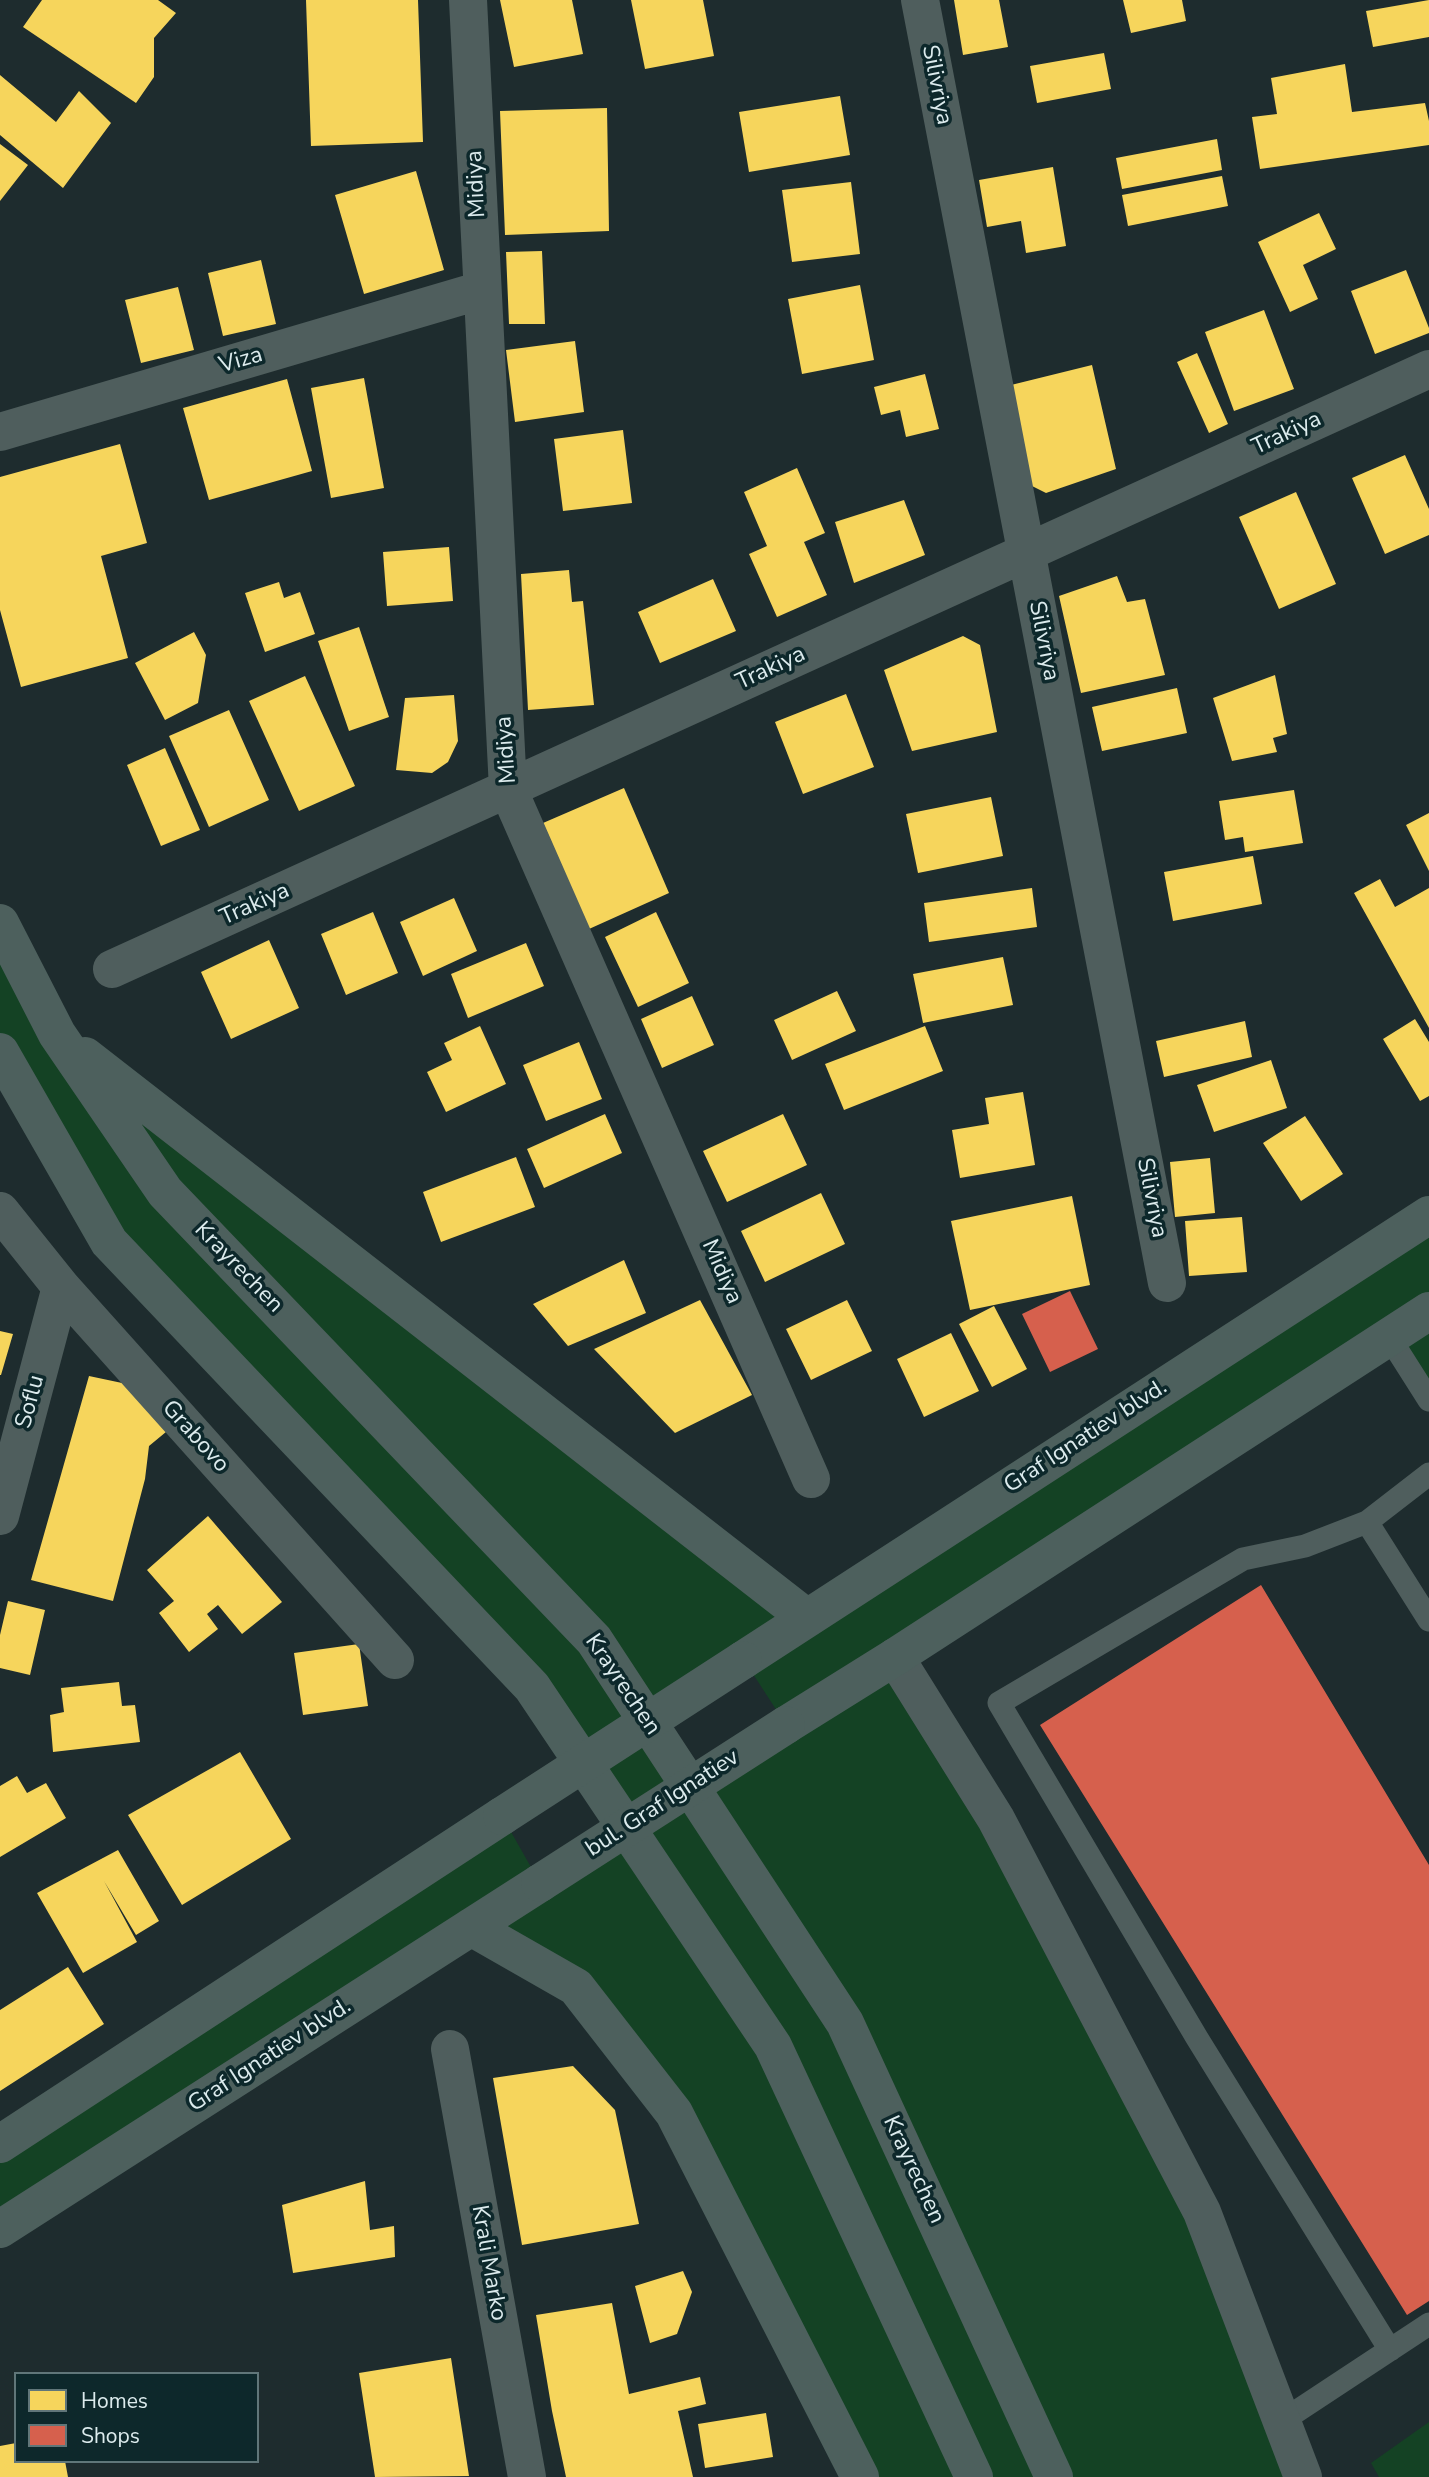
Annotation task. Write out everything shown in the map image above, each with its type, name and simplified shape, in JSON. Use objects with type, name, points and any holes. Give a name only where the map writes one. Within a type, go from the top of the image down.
[{"type":"main road","name":"Krayrechen","points":[[0,923],[57,1034],[165,1192],[594,1640],[845,2023],[1054,2477]]},
{"type":"main road","points":[[57,1034],[807,1618]]},
{"type":"main road","points":[[0,1052],[109,1242],[532,1687],[774,2046],[974,2477]]},
{"type":"main road","name":"Graf Ignatiev blvd.","points":[[0,2144],[1429,1215]]},
{"type":"main road","points":[[895,1657],[1429,1311]]},
{"type":"main road","name":"bul. Graf Ignatiev","points":[[540,1883],[895,1657]]},
{"type":"main road","name":"Graf Ignatiev blvd.","points":[[0,2229],[540,1883]]},
{"type":"main road","points":[[471,1927],[576,1987],[674,2113],[860,2477]]},
{"type":"street","name":"Midiya","points":[[468,0],[508,789],[811,1479]]},
{"type":"street","name":"Silivriya","points":[[920,0],[1167,1283]]},
{"type":"street","name":"Viza","points":[[0,432],[482,290]]},
{"type":"street","name":"Trakiya","points":[[113,969],[1429,369]]},
{"type":"street","name":"Grabovo","points":[[0,1210],[61,1287],[395,1660]]},
{"type":"street","name":"Soflu","points":[[0,1516],[61,1287]]},
{"type":"street","points":[[895,1657],[996,1819],[1202,2212],[1303,2477]]},
{"type":"street","name":"Krali Marko","points":[[450,2049],[527,2477]]},
{"type":"lane","points":[[1389,1337],[1429,1400]]},
{"type":"lane","points":[[1390,2350],[1197,2038],[999,1703],[1243,1559],[1305,1546],[1367,1522],[1429,1474]]},
{"type":"lane","points":[[1367,1522],[1429,1620]]},
{"type":"lane","points":[[1282,2421],[1429,2324]]},
{"type":"green space","points":[[0,923],[57,1034],[807,1618],[1429,1215],[1429,1400],[1389,1338],[896,1658],[1202,2212],[1303,2477],[860,2477],[674,2113],[576,1987],[471,1927],[0,2229],[0,2144],[502,1816],[540,1883],[627,1827],[532,1687],[109,1242],[0,1052]],"holes":[[[744,1660],[786,1725],[693,1785],[651,1719]]]},
{"type":"green space","points":[[1429,2422],[1429,2477],[1379,2477],[1371,2463]]},
{"type":"building: Homes","points":[[42,0],[158,0],[176,13],[154,38],[154,77],[136,103],[23,27]]},
{"type":"building: Homes","points":[[306,0],[418,0],[423,142],[311,146]]},
{"type":"building: Homes","points":[[500,0],[572,0],[583,54],[514,67]]},
{"type":"building: Homes","points":[[631,0],[703,0],[714,56],[645,69]]},
{"type":"building: Homes","points":[[954,0],[999,0],[1008,47],[963,55]]},
{"type":"building: Homes","points":[[1123,0],[1182,0],[1186,21],[1131,33]]},
{"type":"building: Homes","points":[[1429,0],[1429,37],[1373,47],[1366,11]]},
{"type":"building: Homes","points":[[1104,53],[1111,89],[1037,103],[1030,66]]},
{"type":"building: Homes","points":[[1345,64],[1352,112],[1425,103],[1429,121],[1429,145],[1260,169],[1252,117],[1277,114],[1271,78]]},
{"type":"building: Homes","points":[[0,75],[56,122],[79,91],[111,123],[63,188],[0,135]]},
{"type":"building: Homes","points":[[840,96],[850,155],[749,172],[739,112]]},
{"type":"building: Homes","points":[[607,108],[609,231],[505,235],[500,111]]},
{"type":"building: Homes","points":[[1217,139],[1222,170],[1122,189],[1116,158]]},
{"type":"building: Homes","points":[[0,144],[28,165],[0,201]]},
{"type":"building: Homes","points":[[1053,167],[1066,246],[1026,253],[1021,221],[987,227],[979,180]]},
{"type":"building: Homes","points":[[416,171],[444,270],[364,294],[335,195]]},
{"type":"building: Homes","points":[[1222,176],[1228,206],[1128,226],[1122,195]]},
{"type":"building: Homes","points":[[851,182],[860,254],[792,262],[782,190]]},
{"type":"building: Homes","points":[[1319,213],[1336,249],[1303,265],[1318,299],[1290,312],[1258,242]]},
{"type":"building: Homes","points":[[542,251],[545,324],[509,324],[506,252]]},
{"type":"building: Homes","points":[[261,260],[276,324],[223,336],[208,273]]},
{"type":"building: Homes","points":[[1406,270],[1429,333],[1375,354],[1351,291]]},
{"type":"building: Homes","points":[[860,285],[874,360],[802,374],[788,299]]},
{"type":"building: Homes","points":[[178,287],[194,350],[141,363],[125,300]]},
{"type":"building: Homes","points":[[1264,310],[1294,389],[1234,411],[1205,332]]},
{"type":"building: Homes","points":[[575,341],[584,412],[515,422],[506,350]]},
{"type":"building: Homes","points":[[1197,353],[1228,424],[1209,433],[1177,362]]},
{"type":"building: Homes","points":[[1092,365],[1116,469],[1046,493],[1030,485],[1007,386]]},
{"type":"building: Homes","points":[[925,374],[939,429],[906,437],[900,410],[881,415],[874,387]]},
{"type":"building: Homes","points":[[364,378],[384,488],[331,498],[311,388]]},
{"type":"building: Homes","points":[[287,379],[312,471],[209,500],[183,408]]},
{"type":"building: Homes","points":[[623,430],[632,503],[563,511],[554,439]]},
{"type":"building: Homes","points":[[120,444],[147,543],[101,556],[128,658],[21,687],[0,610],[0,477]]},
{"type":"building: Homes","points":[[1405,455],[1429,509],[1429,535],[1385,554],[1352,478]]},
{"type":"building: Homes","points":[[797,468],[825,533],[804,542],[827,595],[777,617],[749,554],[767,546],[744,492]]},
{"type":"building: Homes","points":[[1296,492],[1336,584],[1279,609],[1239,517]]},
{"type":"building: Homes","points":[[904,500],[925,555],[854,583],[835,522]]},
{"type":"building: Homes","points":[[449,547],[453,601],[387,606],[383,552]]},
{"type":"building: Homes","points":[[569,570],[572,602],[583,601],[594,705],[528,710],[521,574]]},
{"type":"building: Homes","points":[[1117,576],[1127,602],[1145,599],[1165,675],[1081,693],[1059,596]]},
{"type":"building: Homes","points":[[713,579],[736,631],[660,663],[638,612]]},
{"type":"building: Homes","points":[[279,582],[284,598],[300,592],[315,634],[265,652],[245,593]]},
{"type":"building: Homes","points":[[359,627],[389,717],[349,731],[318,641]]},
{"type":"building: Homes","points":[[194,632],[206,655],[198,703],[165,720],[135,663]]},
{"type":"building: Homes","points":[[963,636],[980,645],[997,732],[912,751],[884,670]]},
{"type":"building: Homes","points":[[1275,675],[1287,734],[1273,738],[1277,752],[1232,761],[1213,698]]},
{"type":"building: Homes","points":[[305,676],[355,786],[299,811],[249,701]]},
{"type":"building: Homes","points":[[1177,688],[1187,733],[1102,751],[1092,707]]},
{"type":"building: Homes","points":[[846,694],[874,767],[803,794],[775,722]]},
{"type":"building: Homes","points":[[454,695],[458,741],[448,762],[432,773],[396,770],[405,698]]},
{"type":"building: Homes","points":[[229,710],[269,800],[209,827],[169,736]]},
{"type":"building: Homes","points":[[165,748],[200,830],[161,846],[127,765]]},
{"type":"building: Homes","points":[[624,788],[669,893],[589,929],[543,823]]},
{"type":"building: Homes","points":[[1294,790],[1303,843],[1245,852],[1243,837],[1225,840],[1219,801]]},
{"type":"building: Homes","points":[[991,797],[1003,856],[918,873],[906,814]]},
{"type":"building: Homes","points":[[1429,813],[1429,871],[1406,825]]},
{"type":"building: Homes","points":[[1253,856],[1262,904],[1173,921],[1164,872]]},
{"type":"building: Homes","points":[[1380,879],[1395,907],[1429,888],[1429,1028],[1354,893]]},
{"type":"building: Homes","points":[[1032,888],[1037,927],[929,942],[924,903]]},
{"type":"building: Homes","points":[[454,898],[477,951],[423,976],[400,922]]},
{"type":"building: Homes","points":[[373,912],[398,973],[346,995],[321,934]]},
{"type":"building: Homes","points":[[656,912],[689,983],[638,1007],[605,937]]},
{"type":"building: Homes","points":[[269,940],[299,1008],[231,1039],[201,972]]},
{"type":"building: Homes","points":[[526,943],[544,986],[468,1018],[451,974]]},
{"type":"building: Homes","points":[[1003,957],[1013,1005],[923,1023],[913,974]]},
{"type":"building: Homes","points":[[837,991],[856,1031],[792,1060],[774,1020]]},
{"type":"building: Homes","points":[[692,996],[714,1045],[662,1068],[641,1019]]},
{"type":"building: Homes","points":[[1415,1019],[1429,1042],[1429,1096],[1420,1101],[1383,1039]]},
{"type":"building: Homes","points":[[1245,1021],[1252,1057],[1164,1077],[1156,1041]]},
{"type":"building: Homes","points":[[480,1026],[506,1084],[446,1112],[427,1072],[452,1060],[444,1043]]},
{"type":"building: Homes","points":[[925,1026],[943,1071],[844,1110],[825,1064]]},
{"type":"building: Homes","points":[[579,1042],[602,1099],[546,1121],[523,1065]]},
{"type":"building: Homes","points":[[1271,1060],[1287,1108],[1214,1132],[1197,1085]]},
{"type":"building: Homes","points":[[1023,1092],[1035,1165],[960,1178],[952,1130],[989,1124],[985,1098]]},
{"type":"building: Homes","points":[[605,1114],[622,1153],[544,1188],[527,1149]]},
{"type":"building: Homes","points":[[783,1114],[807,1165],[727,1202],[703,1151]]},
{"type":"building: Homes","points":[[1305,1116],[1343,1174],[1301,1201],[1263,1143]]},
{"type":"building: Homes","points":[[516,1157],[535,1207],[441,1242],[423,1192]]},
{"type":"building: Homes","points":[[1210,1158],[1215,1213],[1175,1217],[1170,1162]]},
{"type":"building: Homes","points":[[821,1193],[845,1244],[765,1282],[741,1231]]},
{"type":"building: Homes","points":[[1072,1196],[1090,1285],[970,1310],[951,1221]]},
{"type":"building: Homes","points":[[1242,1217],[1247,1272],[1189,1276],[1185,1221]]},
{"type":"building: Homes","points":[[624,1260],[646,1313],[568,1346],[533,1304]]},
{"type":"building: Homes","points":[[700,1300],[752,1395],[675,1433],[594,1349]]},
{"type":"building: Homes","points":[[847,1300],[872,1351],[811,1380],[786,1329]]},
{"type":"building: Homes","points":[[994,1306],[1027,1369],[992,1387],[959,1324]]},
{"type":"building: Homes","points":[[0,1331],[13,1334],[1,1375],[0,1375]]},
{"type":"building: Homes","points":[[951,1333],[979,1391],[924,1417],[897,1359]]},
{"type":"building: Homes","points":[[89,1376],[141,1387],[172,1427],[149,1446],[145,1479],[113,1601],[31,1580]]},
{"type":"building: Homes","points":[[208,1516],[282,1602],[242,1634],[218,1605],[207,1614],[218,1629],[189,1652],[159,1613],[174,1601],[147,1570]]},
{"type":"building: Homes","points":[[8,1601],[45,1610],[30,1675],[0,1668],[0,1635]]},
{"type":"building: Homes","points":[[359,1644],[368,1706],[303,1715],[294,1653]]},
{"type":"building: Homes","points":[[119,1682],[122,1706],[135,1705],[140,1742],[53,1752],[50,1715],[64,1712],[61,1688]]},
{"type":"building: Homes","points":[[240,1752],[291,1839],[182,1905],[128,1815]]},
{"type":"building: Homes","points":[[17,1776],[27,1793],[46,1783],[66,1818],[0,1857],[0,1786]]},
{"type":"building: Homes","points":[[118,1850],[159,1921],[136,1935],[104,1881],[137,1942],[83,1973],[37,1893]]},
{"type":"building: Homes","points":[[68,1967],[104,2024],[0,2091],[0,2010]]},
{"type":"building: Homes","points":[[573,2066],[615,2110],[639,2224],[522,2245],[493,2078]]},
{"type":"building: Homes","points":[[365,2181],[370,2230],[394,2226],[395,2257],[293,2273],[282,2205]]},
{"type":"building: Homes","points":[[683,2271],[692,2292],[677,2334],[650,2343],[635,2286]]},
{"type":"building: Homes","points":[[612,2303],[629,2394],[700,2377],[706,2404],[678,2411],[693,2477],[566,2477],[536,2315]]},
{"type":"building: Homes","points":[[451,2358],[469,2476],[375,2477],[359,2373]]},
{"type":"building: Homes","points":[[766,2413],[773,2457],[705,2468],[698,2424]]},
{"type":"building: Homes","points":[[14,2443],[14,2463],[65,2463],[68,2477],[0,2477],[0,2446]]},
{"type":"building: Shops","points":[[1070,1291],[1098,1349],[1050,1372],[1022,1314]]},
{"type":"building: Shops","points":[[1261,1585],[1429,1865],[1429,2301],[1407,2315],[1040,1725]]}]
